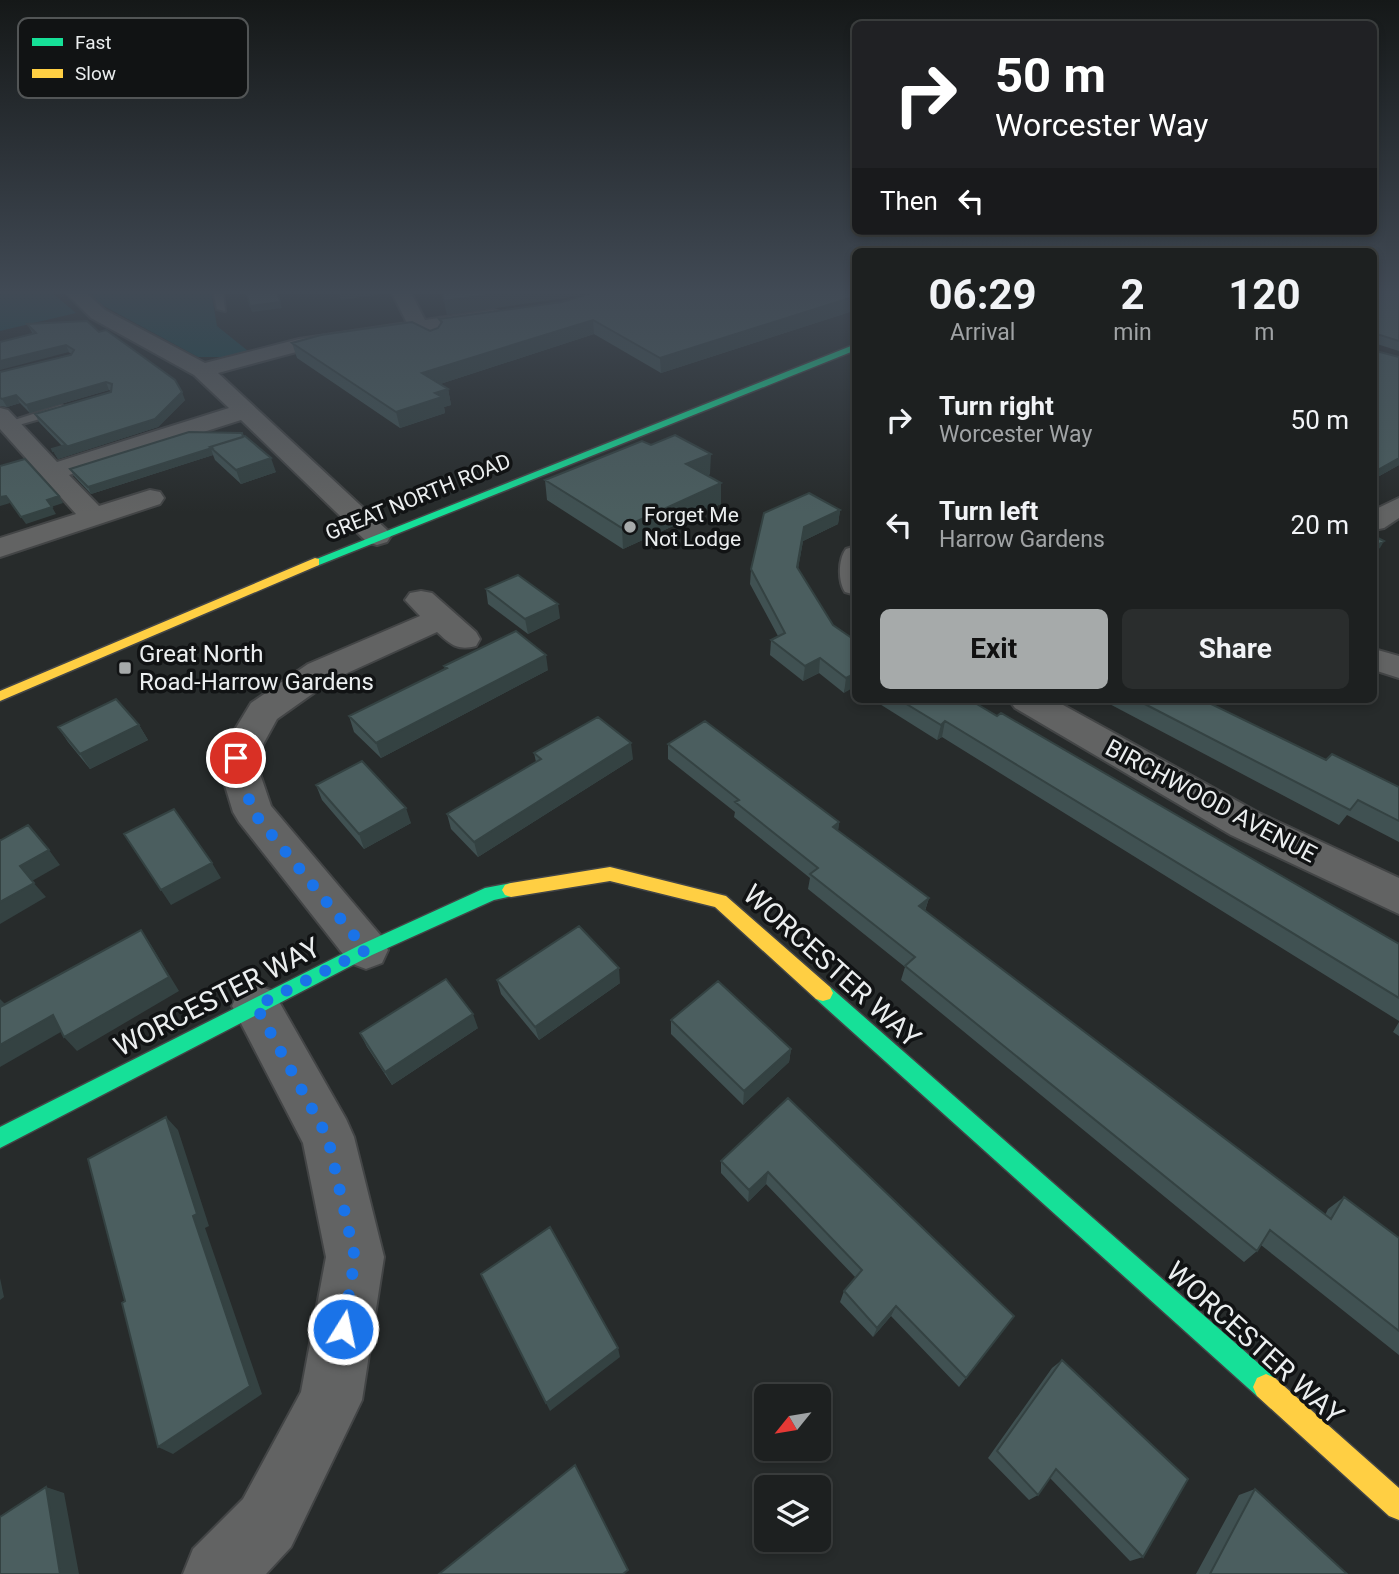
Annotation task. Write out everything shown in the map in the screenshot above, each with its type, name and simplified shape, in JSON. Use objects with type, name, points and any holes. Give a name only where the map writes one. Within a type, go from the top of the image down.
[{"type":"main road","name":"GREAT NORTH ROAD","points":[[0,696],[377,536],[809,364]]},
{"type":"main road","name":"WORCESTER WAY","points":[[0,1138],[366,950],[491,893],[610,874],[720,901],[1399,1506]]},
{"type":"street","points":[[192,364],[202,370],[377,536]]},
{"type":"street","points":[[202,370],[224,364]]},
{"type":"street","points":[[54,471],[244,411]]},
{"type":"street","points":[[3,421],[54,471],[93,516]]},
{"type":"street","points":[[0,548],[150,498]]},
{"type":"street","points":[[1377,520],[1399,506]]},
{"type":"street","points":[[366,950],[253,812],[236,758],[264,711],[320,672],[441,618]]},
{"type":"street","points":[[1377,660],[1399,667]]},
{"type":"street","name":"BIRCHWOOD AVENUE","points":[[1032,703],[1245,824],[1399,897]]},
{"type":"street","points":[[218,1574],[267,1523],[331,1400],[355,1258],[328,1138],[256,1006]]},
{"type":"lane","points":[[3,421],[72,406]]},
{"type":"building","points":[[32,364],[154,364],[175,380],[182,392],[155,419],[53,451],[52,449],[66,445],[35,414],[111,392],[112,384],[106,382],[26,405],[16,395],[0,398],[0,372]]},
{"type":"building","points":[[324,364],[450,364],[422,373],[448,389],[435,393],[442,397],[396,412]]},
{"type":"building","points":[[1377,364],[1399,364],[1399,458],[1377,470]]},
{"type":"building","points":[[189,432],[242,433],[243,437],[88,487],[70,469]]},
{"type":"building","points":[[675,435],[711,454],[686,464],[721,483],[622,528],[545,480],[642,441],[651,445]]},
{"type":"building","points":[[245,436],[271,458],[236,470],[210,447]]},
{"type":"building","points":[[25,459],[59,496],[47,500],[52,507],[21,517],[6,496],[0,497],[0,466]]},
{"type":"building","points":[[809,493],[840,510],[804,527],[797,567],[833,625],[852,638],[852,675],[846,678],[820,658],[805,666],[771,640],[785,633],[751,569],[764,513]]},
{"type":"building","points":[[518,575],[558,604],[525,619],[486,589]]},
{"type":"building","points":[[516,631],[546,655],[376,743],[349,716],[447,668],[444,666]]},
{"type":"building","points":[[116,699],[139,725],[80,754],[58,727]]},
{"type":"building","points":[[905,703],[975,703],[997,716],[1001,713],[1399,944],[1399,998],[945,721],[941,725]]},
{"type":"building","points":[[1143,703],[1209,703],[1326,760],[1332,754],[1399,787],[1399,821],[1358,800],[1350,810]]},
{"type":"building","points":[[598,717],[631,743],[474,842],[447,814],[541,759],[534,753]]},
{"type":"building","points":[[705,721],[839,822],[833,827],[929,898],[919,906],[1331,1219],[1344,1197],[1399,1238],[1399,1331],[1270,1230],[1257,1251],[905,966],[915,957],[810,874],[818,868],[668,744]]},
{"type":"building","points":[[362,761],[406,808],[359,834],[316,785]]},
{"type":"building","points":[[174,809],[212,863],[161,890],[124,834]]},
{"type":"building","points":[[28,825],[49,850],[20,866],[34,883],[0,902],[0,840]]},
{"type":"building","points":[[579,926],[619,968],[535,1027],[497,980]]},
{"type":"building","points":[[141,930],[169,977],[64,1037],[53,1015],[0,1045],[0,1007]]},
{"type":"building","points":[[446,979],[473,1014],[385,1072],[360,1033]]},
{"type":"building","points":[[718,981],[791,1049],[744,1091],[671,1020]]},
{"type":"building","points":[[788,1098],[1014,1316],[966,1378],[896,1306],[877,1328],[844,1291],[862,1270],[768,1172],[749,1190],[721,1161]]},
{"type":"building","points":[[166,1117],[197,1214],[193,1216],[250,1386],[158,1447],[122,1303],[125,1301],[88,1159]]},
{"type":"building","points":[[550,1227],[618,1348],[546,1403],[481,1274]]},
{"type":"building","points":[[1062,1360],[1188,1479],[1143,1557],[1056,1469],[1038,1495],[997,1451]]},
{"type":"building","points":[[575,1465],[628,1570],[623,1574],[439,1574]]},
{"type":"building","points":[[46,1487],[60,1574],[0,1574],[0,1517]]},
{"type":"building","points":[[1255,1489],[1347,1574],[1210,1574]]},
{"type":"traffic: fast","points":[[315,562],[812,364]]},
{"type":"traffic: fast","points":[[0,1138],[366,950],[491,893],[511,890]]},
{"type":"traffic: fast","points":[[823,993],[1266,1387]]},
{"type":"traffic: slow","points":[[0,696],[315,562]]},
{"type":"traffic: slow","points":[[511,890],[610,874],[720,901],[823,993]]},
{"type":"traffic: slow","points":[[1266,1387],[1399,1506]]},
{"type":"place","name":"Forget Me Not Lodge","points":[[630,527]]},
{"type":"place","name":"Great North Road-Harrow Gardens","points":[[125,668]]},
{"type":"route","points":[[236,758],[253,812],[366,950],[256,1006],[328,1138],[355,1258],[343,1329]]}]
